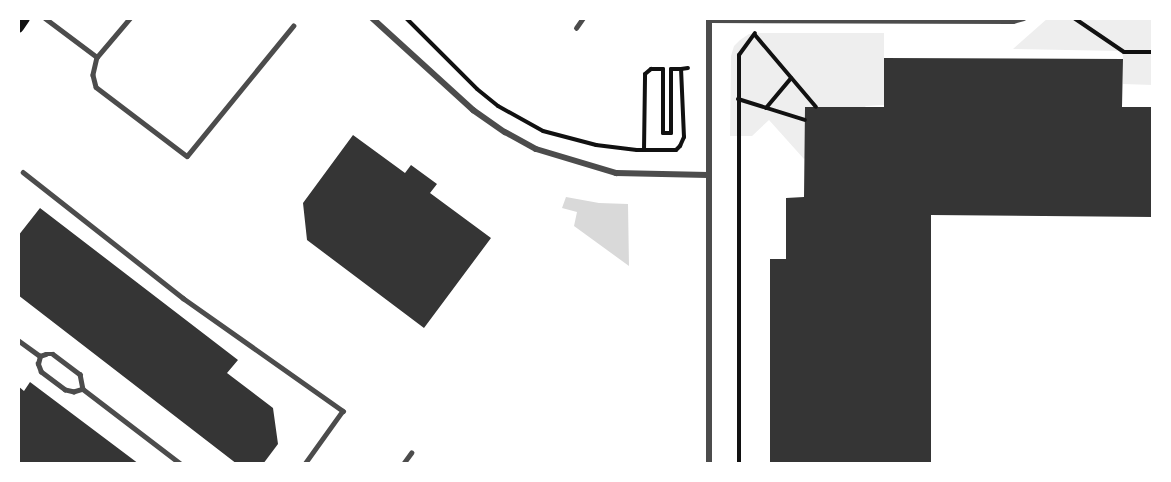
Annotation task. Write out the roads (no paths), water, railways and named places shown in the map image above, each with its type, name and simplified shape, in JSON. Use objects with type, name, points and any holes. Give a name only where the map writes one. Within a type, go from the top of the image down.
[{"type":"main road","points":[[18,27],[24,18]]},
{"type":"street","points":[[372,18],[473,110],[505,132],[536,149],[616,173],[708,176]]},
{"type":"street","points":[[709,464],[709,19],[1013,21],[1024,18]]},
{"type":"lane","points":[[45,18],[97,57]]},
{"type":"lane","points":[[130,18],[97,57],[93,75],[96,87],[187,156],[293,26]]},
{"type":"lane","points":[[576,28],[583,18]]},
{"type":"lane","points":[[22,172],[183,298],[343,411],[305,464]]},
{"type":"lane","points":[[18,340],[40,356],[53,354],[67,363],[80,374],[82,389],[181,464]]},
{"type":"lane","points":[[40,356],[38,364],[41,372],[51,381],[65,390],[74,392],[82,389]]},
{"type":"lane","points":[[403,464],[411,453]]}]
